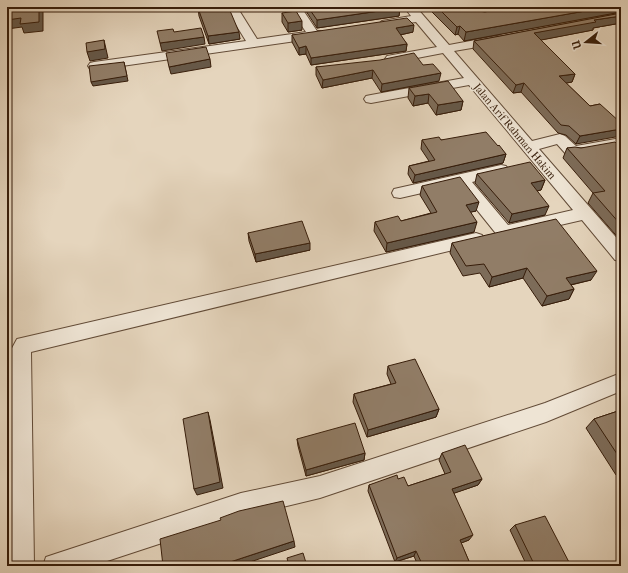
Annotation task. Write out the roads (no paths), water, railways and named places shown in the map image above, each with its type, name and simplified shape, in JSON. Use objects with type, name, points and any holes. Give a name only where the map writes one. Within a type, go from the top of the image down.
[{"type":"street","points":[[231,7],[254,43]]},
{"type":"street","points":[[295,7],[313,34]]},
{"type":"street","name":"Jalan Arif Rahman Hakim","points":[[410,7],[528,147],[526,164],[585,212],[621,255]]},
{"type":"street","points":[[374,25],[419,18]]},
{"type":"street","points":[[94,66],[328,32]]},
{"type":"street","points":[[379,62],[445,48],[506,38]]},
{"type":"street","points":[[371,99],[453,86],[472,80]]},
{"type":"street","points":[[528,147],[560,139],[570,150],[576,151],[621,143]]},
{"type":"street","points":[[400,192],[526,164]]},
{"type":"street","points":[[461,178],[504,232]]},
{"type":"street","points":[[22,566],[21,350],[24,345],[585,212]]},
{"type":"street","points":[[55,566],[241,505],[328,484],[546,412],[621,382]]}]
